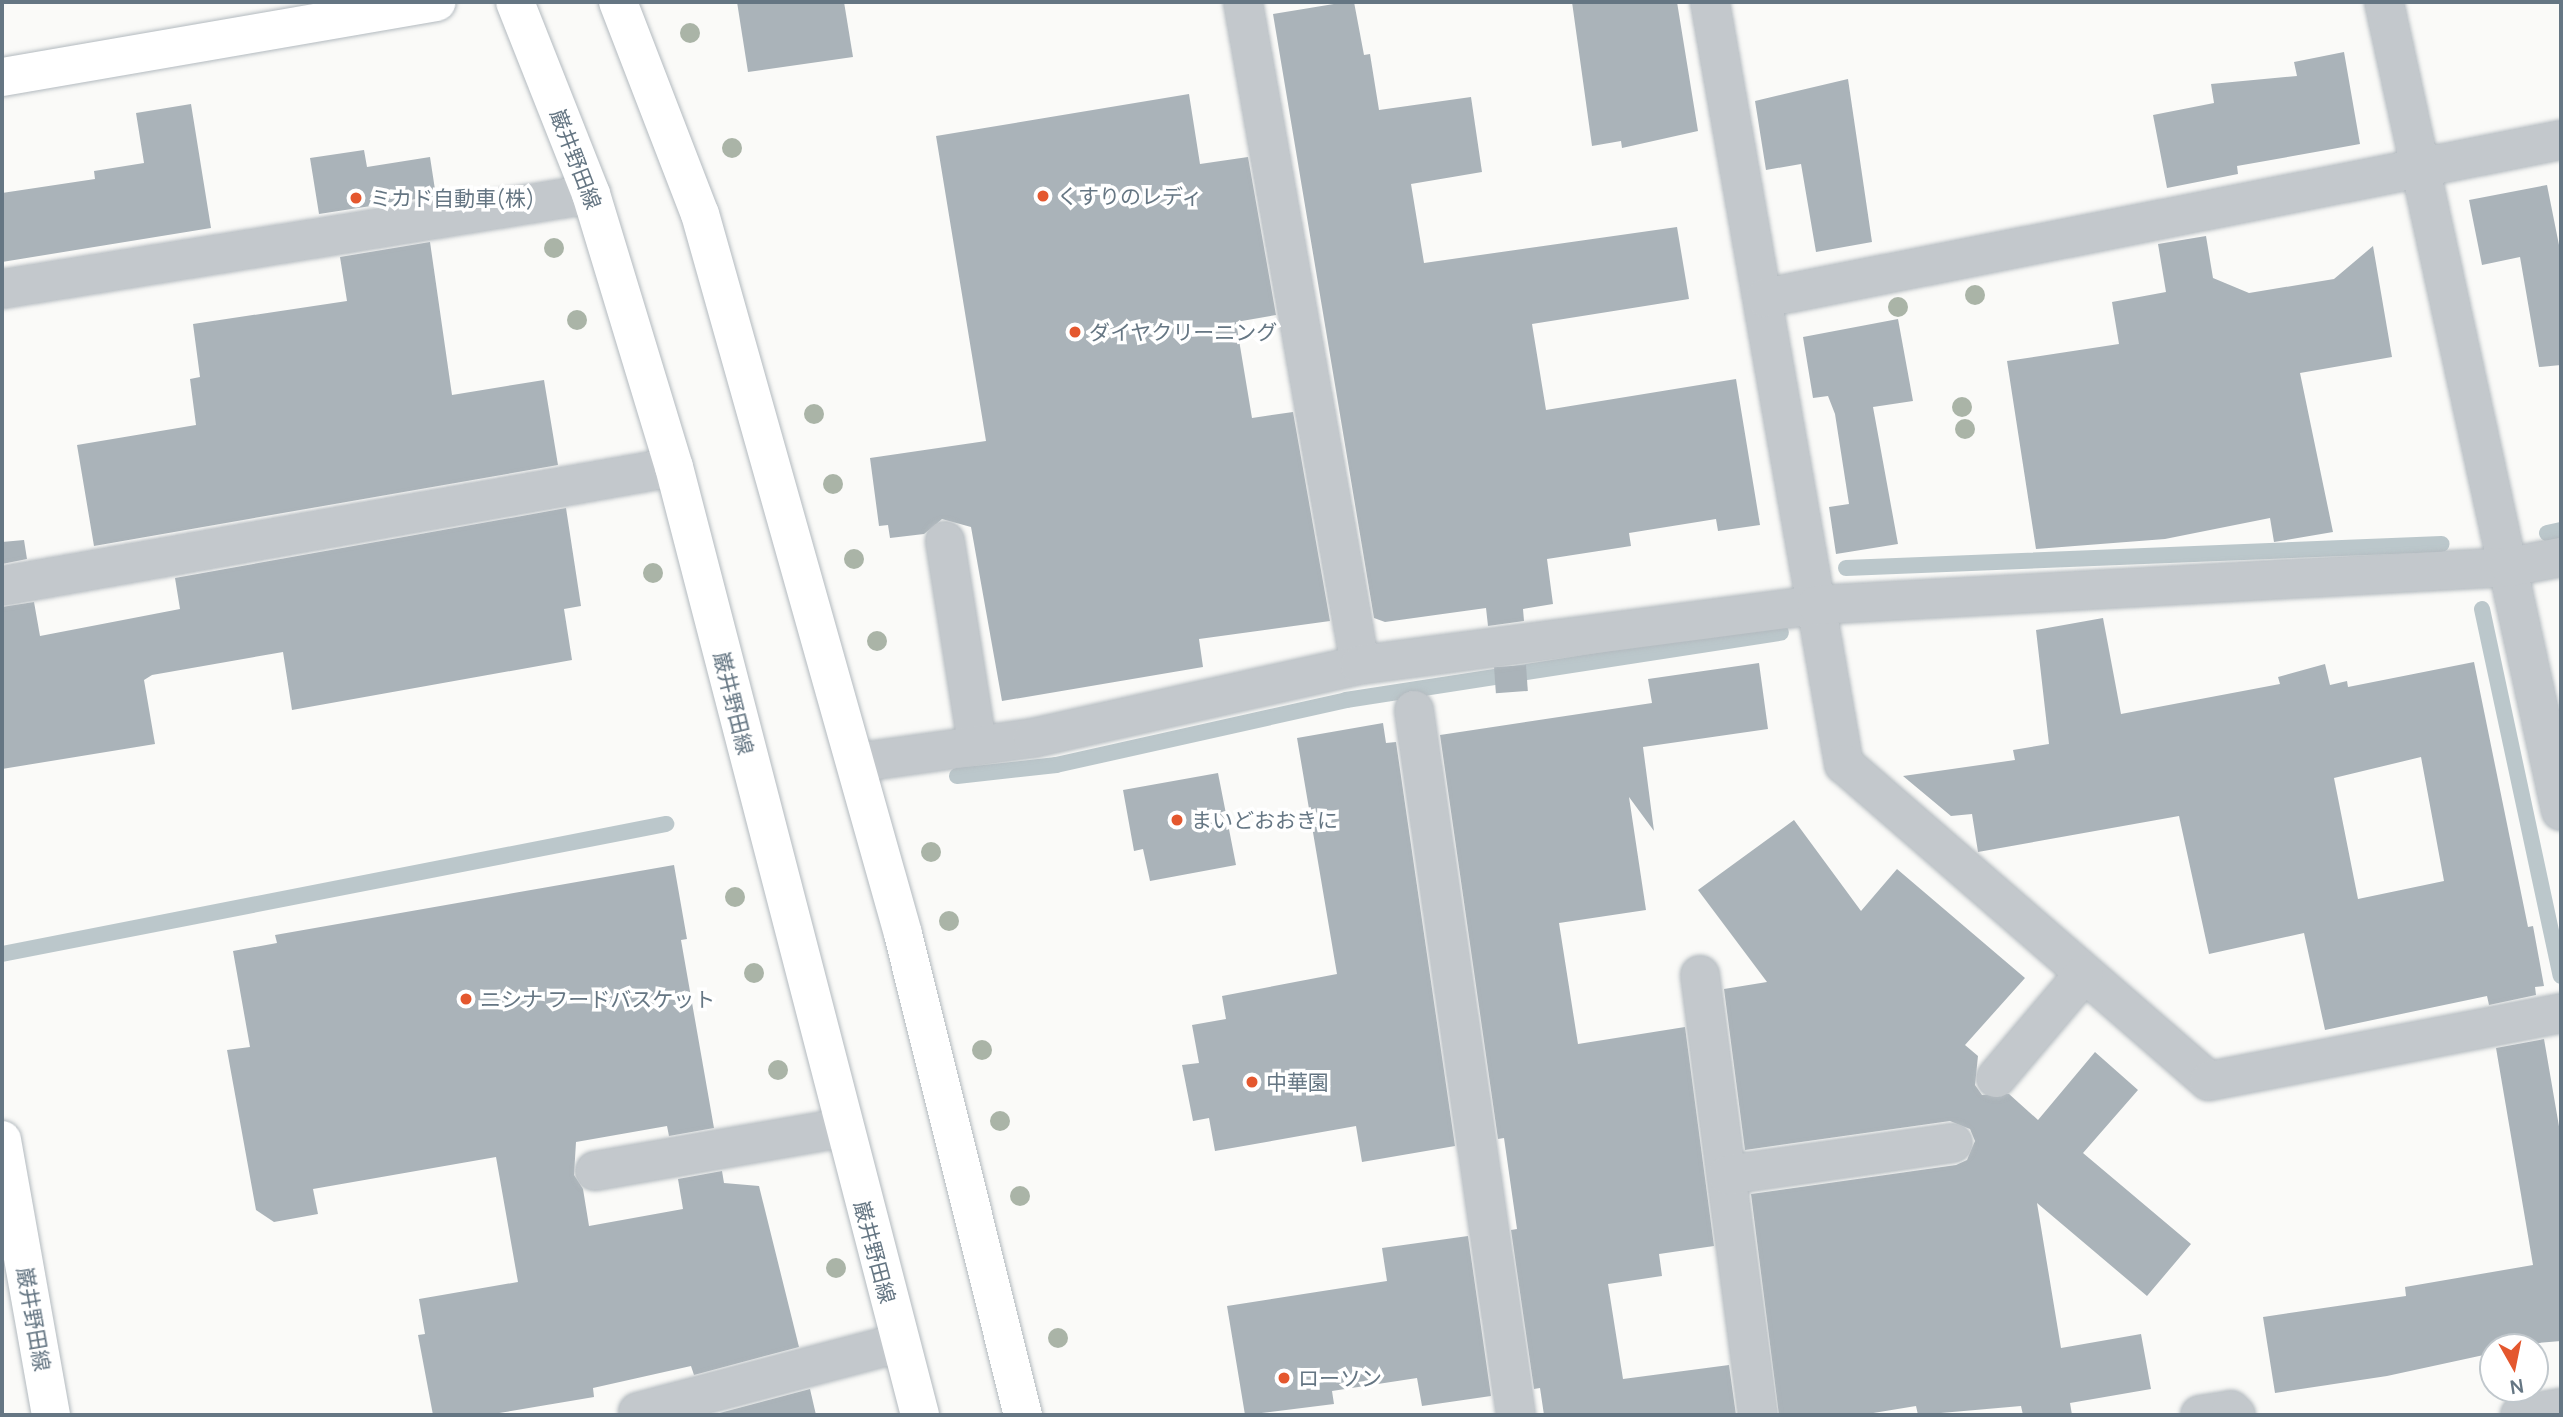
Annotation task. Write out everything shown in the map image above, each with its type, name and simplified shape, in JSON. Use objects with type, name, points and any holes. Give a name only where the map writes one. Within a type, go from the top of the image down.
[{"type":"main road","points":[[2,77],[437,2]]},
{"type":"main road","name":"巌井野田線","points":[[515,2],[591,194],[674,467],[841,1128],[920,1415]]},
{"type":"main road","points":[[618,2],[700,214],[855,763],[1023,1415]]},
{"type":"main road","name":"巌井野田線","points":[[3,1158],[51,1415]]},
{"type":"street","points":[[1243,2],[1360,665]]},
{"type":"street","points":[[1710,2],[1765,298],[1844,764],[2209,1081],[2559,1014]]},
{"type":"street","points":[[2384,2],[2510,567],[2561,811]]},
{"type":"street","points":[[1765,298],[2561,140]]},
{"type":"street","points":[[2,289],[591,194]]},
{"type":"street","points":[[2,586],[674,467]]},
{"type":"street","points":[[945,541],[977,744]]},
{"type":"street","points":[[855,763],[1033,738],[1360,665],[1817,605],[2510,567],[2561,557]]},
{"type":"street","points":[[1414,710],[1516,1415]]},
{"type":"street","points":[[1996,1078],[2084,974]]},
{"type":"street","points":[[1700,975],[1758,1415]]},
{"type":"street","points":[[595,1171],[841,1128]]},
{"type":"street","points":[[1727,1175],[1953,1143]]},
{"type":"street","points":[[638,1412],[900,1343]]},
{"type":"street","points":[[2519,1415],[2561,1408]]},
{"type":"street","points":[[2200,1415],[2231,1410],[2236,1415]]},
{"type":"building","points":[[737,2],[844,2],[853,57],[748,72]]},
{"type":"building","points":[[1354,2],[1364,55],[1370,54],[1379,110],[1471,97],[1482,172],[1411,184],[1424,263],[1677,227],[1689,299],[1532,324],[1546,410],[1736,379],[1760,525],[1718,531],[1716,519],[1629,533],[1631,546],[1547,559],[1553,604],[1523,609],[1524,621],[1488,626],[1486,608],[1385,622],[1374,618],[1273,14]]},
{"type":"building","points":[[1572,2],[1677,2],[1698,131],[1622,148],[1621,141],[1592,146]]},
{"type":"building","points":[[2344,52],[2360,144],[2237,166],[2238,174],[2167,188],[2153,115],[2214,103],[2211,84],[2297,76],[2294,62]]},
{"type":"building","points":[[1848,79],[1872,242],[1816,252],[1801,164],[1766,170],[1755,101]]},
{"type":"building","points":[[1189,94],[1200,164],[1248,157],[1276,315],[1236,322],[1252,418],[1293,412],[1330,621],[1199,639],[1203,667],[1002,701],[971,527],[942,519],[924,534],[890,538],[888,525],[879,526],[870,458],[986,441],[936,136]]},
{"type":"building","points":[[191,104],[211,228],[2,262],[2,193],[95,179],[94,171],[144,163],[136,113]]},
{"type":"building","points":[[364,150],[367,167],[430,157],[436,196],[319,214],[310,158]]},
{"type":"building","points":[[2547,185],[2561,255],[2561,365],[2539,367],[2520,257],[2482,265],[2469,200]]},
{"type":"building","points":[[2206,236],[2213,278],[2249,293],[2334,279],[2373,246],[2392,357],[2300,373],[2333,532],[2274,542],[2270,518],[2165,539],[2036,549],[2007,361],[2119,344],[2112,302],[2166,292],[2158,244]]},
{"type":"building","points":[[430,242],[452,395],[544,380],[558,465],[94,546],[77,445],[196,425],[190,379],[200,377],[193,324],[347,301],[340,257]]},
{"type":"building","points":[[1898,319],[1913,401],[1873,407],[1898,544],[1836,554],[1829,507],[1849,504],[1835,414],[1828,396],[1813,398],[1803,337]]},
{"type":"building","points":[[566,508],[581,606],[564,609],[572,660],[292,710],[283,652],[152,675],[144,680],[155,744],[2,769],[2,607],[34,602],[40,636],[180,609],[175,578]]},
{"type":"building","points":[[24,540],[27,559],[2,564],[2,542]]},
{"type":"building","points":[[2103,618],[2121,714],[2280,684],[2278,677],[2325,664],[2330,685],[2347,681],[2348,687],[2474,662],[2528,927],[2533,926],[2544,986],[2535,987],[2536,995],[2489,1005],[2487,996],[2325,1030],[2304,933],[2209,954],[2179,816],[1978,852],[1972,814],[1951,816],[1903,776],[2015,760],[2013,750],[2049,744],[2036,630]],"holes":[[[2421,757],[2444,881],[2358,899],[2334,778]]]},
{"type":"building","points":[[1759,663],[1768,729],[1643,747],[1654,831],[1629,797],[1646,910],[1559,923],[1578,1044],[1685,1027],[1714,1246],[1659,1254],[1662,1276],[1608,1284],[1623,1379],[1729,1365],[1736,1415],[1544,1415],[1540,1388],[1534,1389],[1511,1230],[1517,1229],[1504,1138],[1498,1139],[1440,735],[1652,703],[1648,679]]},
{"type":"building","points":[[1526,665],[1528,691],[1496,693],[1494,667]]},
{"type":"building","points":[[1383,723],[1386,743],[1396,742],[1455,1146],[1362,1162],[1356,1126],[1215,1151],[1209,1118],[1193,1121],[1182,1065],[1199,1063],[1192,1025],[1226,1019],[1222,996],[1337,974],[1297,738]]},
{"type":"building","name":"まいどおおきに","points":[[1218,773],[1236,865],[1150,881],[1143,849],[1134,851],[1123,790]]},
{"type":"building","points":[[1794,820],[1861,911],[1897,869],[2025,978],[1965,1045],[1978,1056],[1975,1085],[1982,1095],[2009,1094],[2038,1120],[2095,1052],[2138,1090],[2083,1153],[2191,1244],[2147,1296],[2037,1203],[2061,1348],[2141,1334],[2151,1389],[2070,1403],[2072,1415],[2023,1415],[2021,1406],[1918,1415],[1916,1406],[1861,1415],[1779,1415],[1751,1194],[1956,1165],[1967,1160],[1975,1141],[1970,1129],[1950,1121],[1745,1150],[1724,989],[1767,982],[1698,890]]},
{"type":"building","name":"ニシナ フードバスケット","points":[[674,865],[687,939],[681,940],[714,1128],[669,1136],[667,1126],[576,1142],[574,1175],[583,1189],[589,1226],[683,1209],[678,1179],[722,1171],[724,1183],[759,1186],[799,1347],[694,1375],[691,1366],[593,1388],[594,1397],[487,1415],[433,1415],[418,1335],[425,1334],[419,1299],[518,1282],[496,1157],[313,1189],[318,1214],[274,1222],[256,1210],[227,1050],[250,1047],[233,951],[277,943],[275,935]]},
{"type":"building","points":[[2544,1039],[2561,1138],[2561,1341],[2549,1342],[2549,1333],[2479,1333],[2479,1356],[2387,1376],[2275,1393],[2263,1317],[2406,1296],[2405,1287],[2533,1265],[2496,1048]]},
{"type":"building","points":[[1468,1236],[1491,1396],[1422,1406],[1417,1378],[1332,1391],[1334,1404],[1245,1415],[1227,1306],[1387,1281],[1382,1248]]},
{"type":"building","points":[[810,1389],[816,1415],[712,1415]]},
{"type":"waterway","points":[[2547,533],[2561,530]]},
{"type":"waterway","points":[[1846,568],[2442,544]]},
{"type":"waterway","points":[[2482,609],[2561,976]]},
{"type":"waterway","points":[[957,776],[1056,765],[1346,700],[1781,633]]},
{"type":"waterway","points":[[2,954],[666,824]]},
{"type":"place","name":"くすりのレディ","points":[[1043,196]]},
{"type":"place","name":"ミカド自動車(株)","points":[[356,198]]},
{"type":"place","name":"ダイヤクリーニング","points":[[1075,332]]},
{"type":"place","name":"まいどおおきに","points":[[1177,820]]},
{"type":"place","name":"ニシナ フードバスケット","points":[[466,999]]},
{"type":"place","name":"中華園","points":[[1252,1082]]},
{"type":"place","name":"ローソン","points":[[1284,1378]]}]
